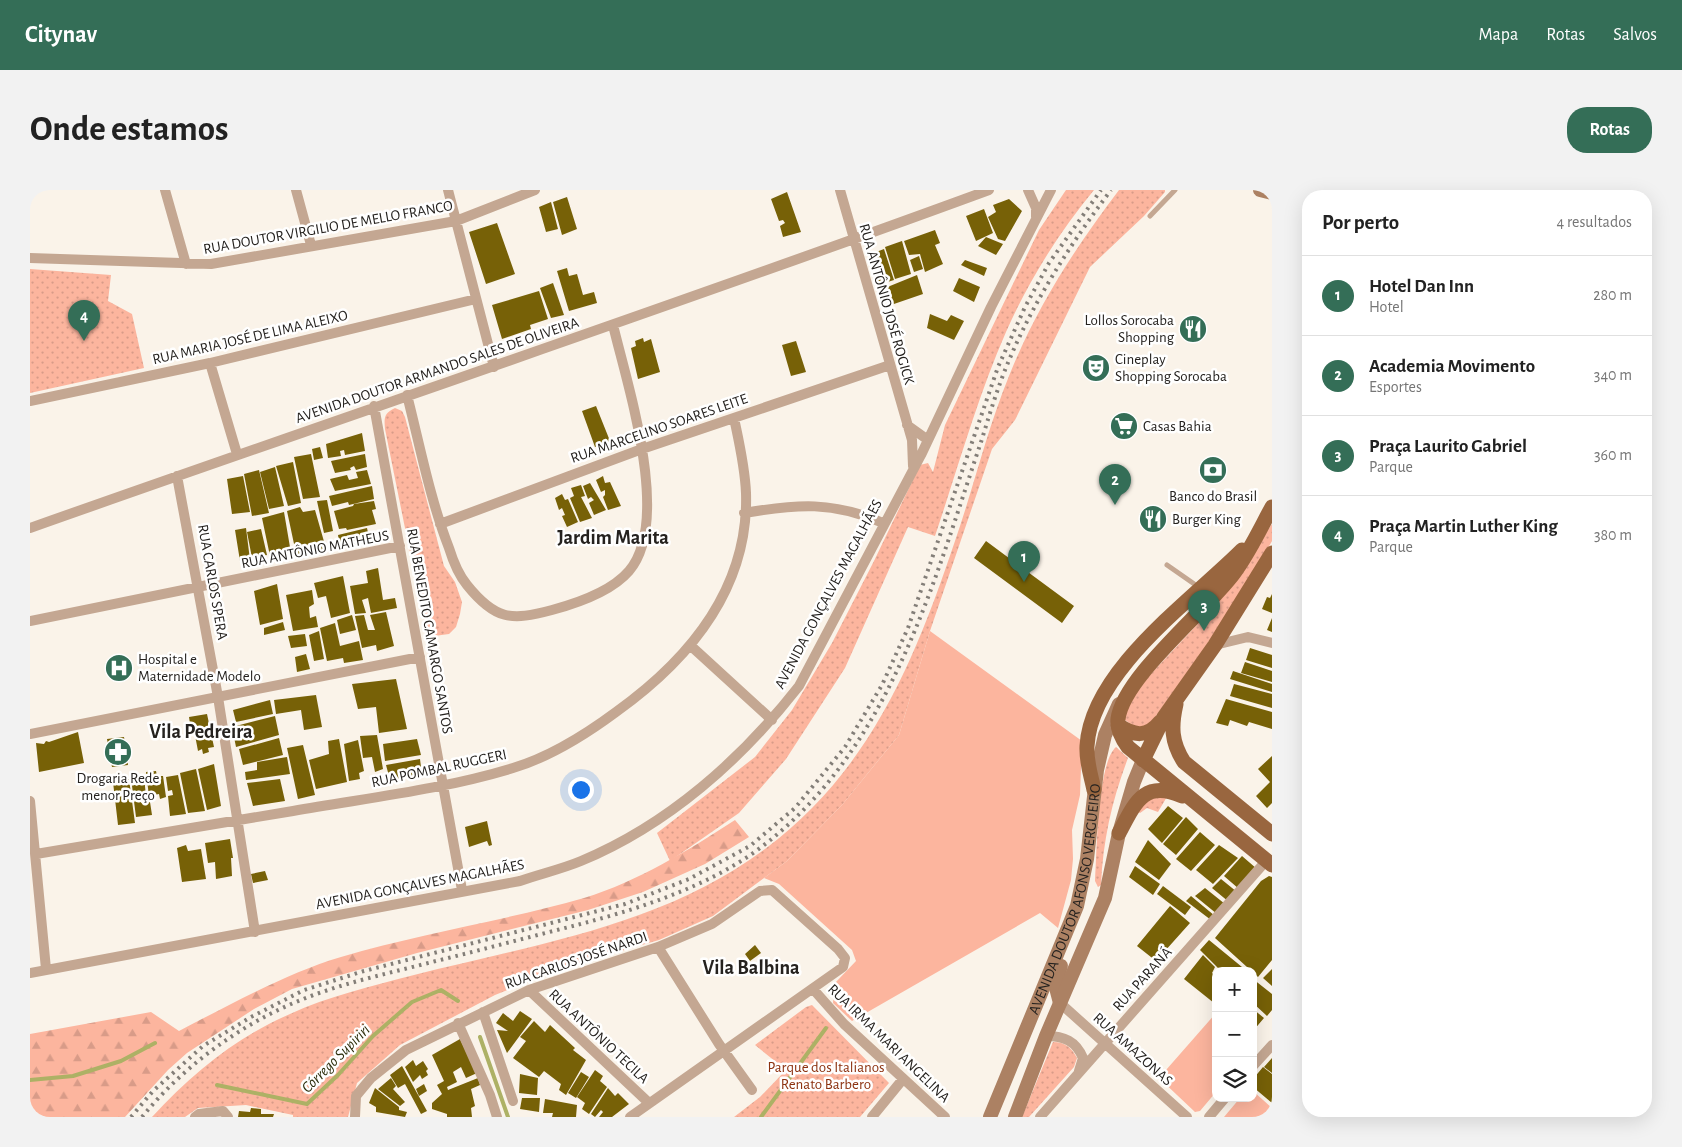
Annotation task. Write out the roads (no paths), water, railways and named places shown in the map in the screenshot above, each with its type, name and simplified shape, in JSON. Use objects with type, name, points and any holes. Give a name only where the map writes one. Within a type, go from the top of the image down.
[{"type":"main road","points":[[1260,190],[1272,193]]},
{"type":"main road","name":"AVENIDA DOUTOR AFONSO VERGUEIRO","points":[[990,1117],[1077,906],[1087,859],[1094,790],[1101,750],[1116,708],[1135,681],[1235,572],[1272,507]]},
{"type":"main road","points":[[1094,790],[1086,764],[1086,744],[1095,714],[1106,689],[1126,661],[1257,535]]},
{"type":"main road","name":"AVENIDA DOUTOR AFONSO VERGUEIRO","points":[[1015,1117],[1046,1036],[1105,898],[1119,833],[1134,782],[1143,760],[1164,717],[1216,645],[1272,554]]},
{"type":"main road","name":"AVENIDA DOUTOR AFONSO VERGUEIRO","points":[[1118,725],[1119,712],[1135,681]]},
{"type":"main road","points":[[1177,697],[1172,729],[1178,752],[1184,762],[1272,834]]},
{"type":"main road","points":[[1118,725],[1129,732],[1147,734],[1164,717]]},
{"type":"main road","points":[[1118,725],[1128,747],[1269,863]]},
{"type":"main road","points":[[1119,833],[1133,807],[1149,792],[1157,789],[1168,789],[1197,802]]},
{"type":"main road","points":[[1060,1003],[1056,990],[1056,978],[1085,908],[1088,883],[1087,859]]},
{"type":"main road","points":[[1013,1058],[1026,1044],[1046,1036]]},
{"type":"street","points":[[165,190],[186,264]]},
{"type":"street","points":[[296,190],[311,245]]},
{"type":"street","points":[[448,190],[494,367]]},
{"type":"street","name":"RUA DOUTOR VIRGILIO DE MELLO FRANCO","points":[[30,258],[211,264],[456,221],[535,190]]},
{"type":"street","name":"RUA ANTÔNIO JOSÉ ROGICK","points":[[840,190],[914,450],[913,468]]},
{"type":"street","name":"AVENIDA DOUTOR ARMANDO SALES DE OLIVEIRA","points":[[30,528],[374,406],[494,367],[989,190]]},
{"type":"street","points":[[1028,190],[1036,208],[1036,218]]},
{"type":"street","name":"AVENIDA GONÇALVES MAGALHÃES","points":[[30,973],[255,932],[462,890],[520,881],[582,860],[637,832],[688,798],[749,745],[799,686],[928,440],[1051,190]]},
{"type":"street","name":"RUA MARIA JOSÉ DE LIMA ALEIXO","points":[[30,401],[210,363],[476,299]]},
{"type":"street","points":[[407,395],[440,524],[456,568],[466,584],[486,606],[500,614],[526,617],[562,607],[601,592],[629,571],[643,545],[647,516],[648,476],[613,325]]},
{"type":"street","points":[[210,363],[238,454]]},
{"type":"street","name":"RUA MARCELINO SOARES LEITE","points":[[440,524],[642,449],[890,364]]},
{"type":"street","name":"RUA BENEDITO CAMARGO SANTOS","points":[[374,406],[462,890]]},
{"type":"street","name":"RUA POMBAL RUGGERI","points":[[36,854],[444,785],[514,768],[580,739],[638,697],[691,646],[706,626],[732,576],[742,536],[746,494],[742,457],[734,418]]},
{"type":"street","points":[[907,425],[928,440]]},
{"type":"street","name":"RUA CARLOS SPERA","points":[[177,476],[200,587],[255,932]]},
{"type":"street","points":[[744,513],[778,507],[816,505],[860,512],[883,523]]},
{"type":"street","name":"RUA ANTÔNIO MATHEUS","points":[[30,622],[400,546]]},
{"type":"street","points":[[1216,645],[1248,637],[1272,643]]},
{"type":"street","points":[[691,646],[772,720]]},
{"type":"street","points":[[30,734],[420,657]]},
{"type":"street","points":[[30,801],[46,969]]},
{"type":"street","name":"RUA PARANÁ","points":[[1040,1117],[1269,863]]},
{"type":"street","name":"RUA CARLOS JOSÉ NARDI","points":[[355,1117],[356,1096],[371,1078],[406,1050],[529,990],[658,948],[712,924],[760,891],[772,890],[838,949],[845,958],[843,967],[813,990]]},
{"type":"street","points":[[658,948],[723,1049],[752,1090]]},
{"type":"street","name":"RUA ANTÔNIO TECILA","points":[[529,990],[649,1103]]},
{"type":"street","points":[[630,1117],[723,1049],[813,990]]},
{"type":"street","name":"RUA IRMA MARI ANGELINA","points":[[813,990],[844,1024],[945,1117]]},
{"type":"street","name":"RUA AMAZONAS","points":[[1060,1003],[1187,1117]]},
{"type":"street","points":[[483,1012],[513,1101]]},
{"type":"street","points":[[458,1023],[490,1096],[497,1117]]},
{"type":"street","points":[[1046,1036],[1064,1038],[1074,1043],[1080,1050],[1083,1058],[1078,1074]]},
{"type":"street","points":[[1257,1062],[1272,1045]]},
{"type":"street","points":[[872,1117],[903,1079]]},
{"type":"street","points":[[489,1117],[490,1096]]},
{"type":"street","points":[[1209,1117],[1222,1102]]},
{"type":"street","points":[[195,1117],[199,1114],[227,1115]]},
{"type":"lane","points":[[1168,197],[1170,190]]},
{"type":"lane","points":[[1150,216],[1175,190]]},
{"type":"lane","points":[[1168,565],[1201,588]]},
{"type":"waterway","name":"Córrego Supiriri","points":[[217,1085],[307,1104],[338,1075],[373,1036],[412,1002],[441,990],[458,1001]]},
{"type":"waterway","name":"Córrego Supiriri","points":[[761,1117],[826,1028]]},
{"type":"waterway","name":"Córrego Supiriri","points":[[480,1037],[508,1117]]},
{"type":"waterway","name":"Córrego Supiriri","points":[[30,1080],[73,1076],[121,1061],[155,1043]]},
{"type":"railway","points":[[131,1117],[153,1091],[203,1046],[251,1017],[304,990],[364,971],[625,904],[689,879],[750,846],[795,808],[845,747],[882,685],[908,628],[998,367],[1025,307],[1049,263],[1101,190]]},
{"type":"railway","points":[[142,1117],[177,1079],[197,1062],[240,1031],[287,1006],[357,981],[593,921],[642,906],[690,888],[735,865],[756,851],[802,812],[840,767],[873,717],[900,664],[924,609],[996,396],[1015,346],[1039,299],[1066,254],[1111,190]]},
{"type":"place","name":"Lollos Sorocaba Shopping","points":[[1193,329]]},
{"type":"place","name":"Praça Martin Luther King","points":[[84,341]]},
{"type":"place","name":"Cineplay Shopping Sorocaba","points":[[1096,368]]},
{"type":"place","name":"Casas Bahia","points":[[1124,426]]},
{"type":"place","name":"Banco do Brasil","points":[[1213,470]]},
{"type":"place","name":"Academia Movimento","points":[[1115,505]]},
{"type":"place","name":"Burger King","points":[[1153,519]]},
{"type":"place","name":"Hotel Dan Inn","points":[[1024,582]]},
{"type":"place","name":"Praça Laurito Gabriel","points":[[1204,631]]},
{"type":"place","name":"Hospital e Maternidade Modelo","points":[[119,668]]},
{"type":"place","name":"Drogaria Rede menor Preço","points":[[118,752]]},
{"type":"district","name":"Jardim Marita","points":[[613,537]]},
{"type":"district","name":"Vila Pedreira","points":[[201,731]]},
{"type":"district","name":"Vila Balbina","points":[[751,967]]},
{"type":"park label","name":"Parque dos Italianos Renato Barbero","points":[[826,1076]]}]
